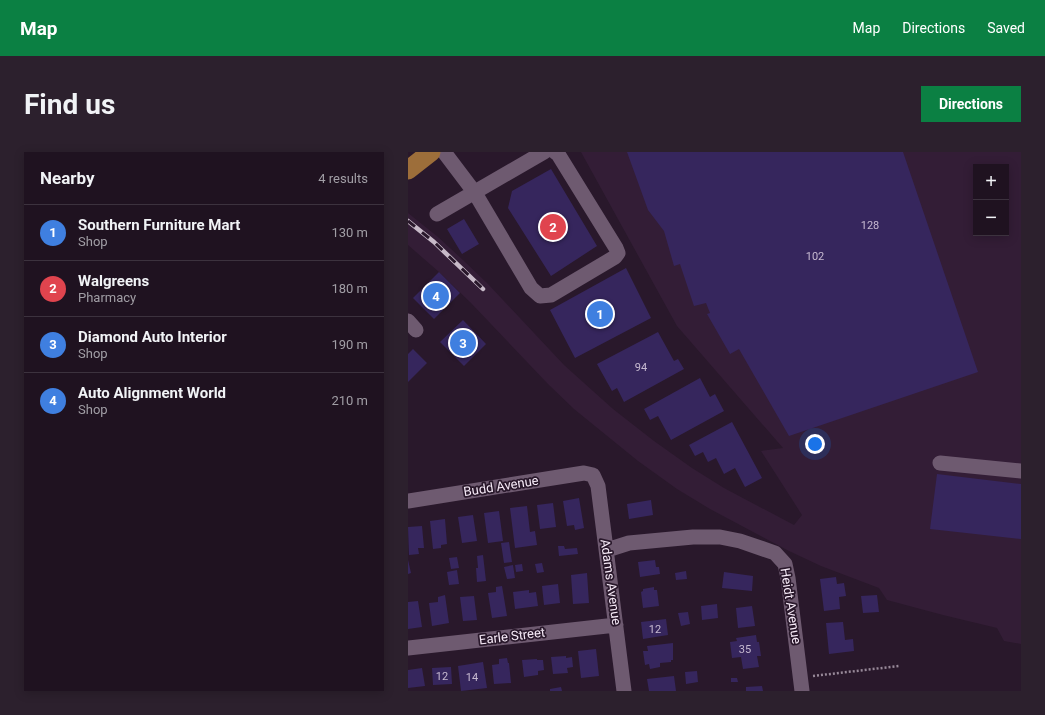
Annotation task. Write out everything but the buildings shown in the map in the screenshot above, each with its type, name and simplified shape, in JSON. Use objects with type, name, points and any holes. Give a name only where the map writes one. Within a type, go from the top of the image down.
[{"type":"main road","points":[[408,170],[431,152]]},
{"type":"street","points":[[437,214],[475,193],[552,153],[618,253],[615,258],[551,295],[540,296],[531,288],[475,193],[444,152]]},
{"type":"street","points":[[940,463],[1021,471]]},
{"type":"street","name":"Budd Avenue","points":[[408,500],[584,473],[593,475]]},
{"type":"street","name":"Adams Avenue","points":[[593,475],[598,486],[624,691]]},
{"type":"street","name":"Heidt Avenue","points":[[607,550],[629,543],[693,537],[720,537],[740,541],[775,553],[785,564],[788,578],[801,684]]},
{"type":"street","name":"Earle Street","points":[[408,648],[616,625]]},
{"type":"path","points":[[801,684],[899,666]]},
{"type":"shaded area","points":[[581,152],[1021,152],[1021,644],[1004,641],[997,628],[887,600],[879,588],[821,566],[789,551],[710,509],[677,489],[638,461],[574,409],[548,384],[471,303],[408,245],[408,213],[438,237],[463,260],[488,284],[564,365],[613,409],[692,468],[724,488],[794,525],[802,515],[761,451],[783,448],[677,326]]},
{"type":"railway","points":[[408,221],[434,242],[483,289]]},
{"type":"place","name":"Walgreens","points":[[553,227]]},
{"type":"place","name":"Auto Alignment World","points":[[436,296]]},
{"type":"place","name":"Southern Furniture Mart","points":[[600,314]]},
{"type":"place","name":"Diamond Auto Interior","points":[[463,343]]}]
